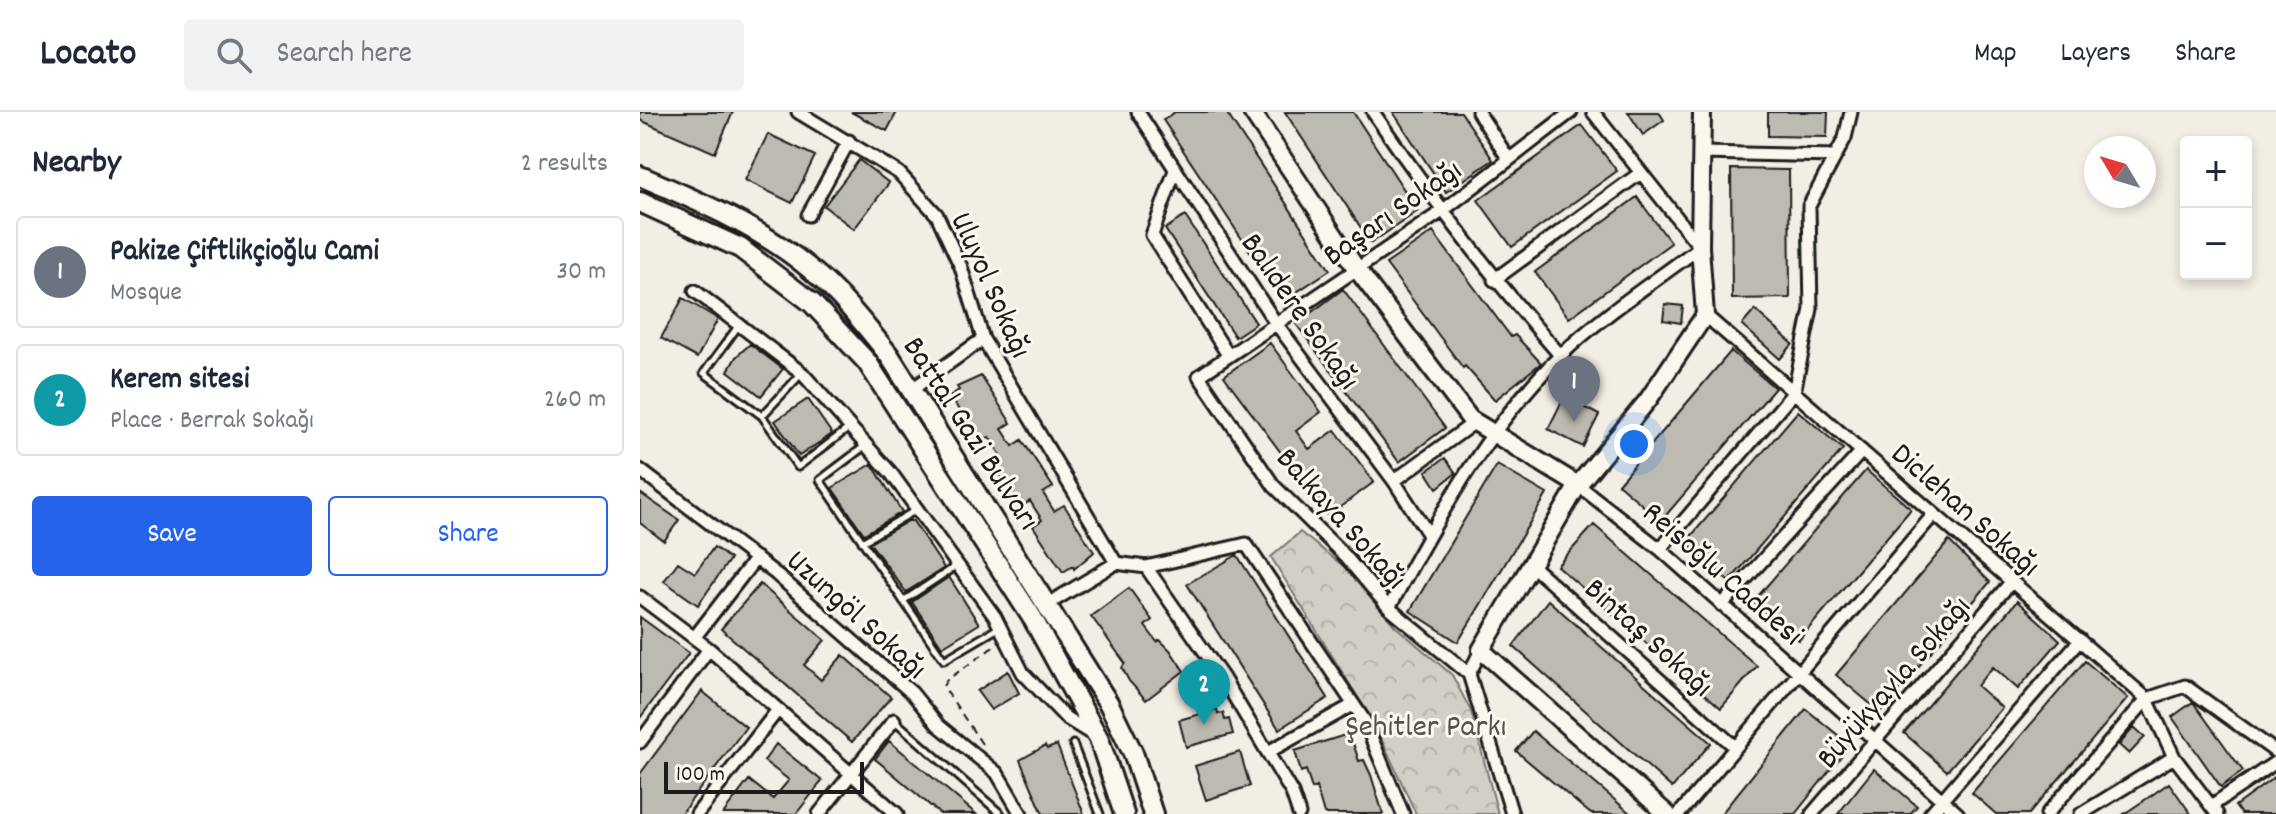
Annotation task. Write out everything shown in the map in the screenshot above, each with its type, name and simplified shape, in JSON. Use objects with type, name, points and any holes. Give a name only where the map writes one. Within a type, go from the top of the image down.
[{"type":"main road","name":"Battal Gazi Bulvarı","points":[[640,176],[757,231],[809,268],[855,313],[889,355],[1109,704],[1133,753],[1153,814]]},
{"type":"main road","name":"Battal Gazi Bulvarı","points":[[640,202],[740,248],[812,303],[867,362],[1033,619],[1099,739],[1124,814]]},
{"type":"street","name":"Uluyol Sokağı","points":[[798,112],[899,173],[937,215],[961,267],[983,339],[1116,563]]},
{"type":"street","name":"Balıdere Sokağı","points":[[1138,112],[1275,322],[1394,481],[1429,535]]},
{"type":"street","name":"Reisoğlu Caddesi","points":[[1252,112],[1356,268],[1475,422],[1578,485],[1660,549],[1958,814]]},
{"type":"street","points":[[1373,112],[1441,212],[1494,280],[1560,355]]},
{"type":"street","points":[[1478,112],[1508,158]]},
{"type":"street","name":"Başarı Sokağı","points":[[1199,376],[1441,212],[1571,112]]},
{"type":"street","points":[[1593,112],[1639,174],[1700,247]]},
{"type":"street","points":[[1512,814],[1469,674],[1578,485],[1648,400],[1705,315],[1700,247],[1702,112]]},
{"type":"street","points":[[1660,549],[1794,392],[1811,309],[1809,206],[1845,138],[1851,112]]},
{"type":"street","points":[[808,215],[849,141]]},
{"type":"street","points":[[1702,153],[1835,156]]},
{"type":"street","points":[[1175,170],[1152,235],[1228,355]]},
{"type":"street","points":[[1494,280],[1639,174]]},
{"type":"street","points":[[1389,608],[1429,535],[1493,433],[1560,355],[1700,247]]},
{"type":"street","points":[[695,291],[802,373],[917,509],[1003,633],[1023,673],[1066,718],[1099,739]]},
{"type":"street","name":"Diclehan Sokağı","points":[[1705,315],[2147,699],[2174,757],[2214,810]]},
{"type":"street","points":[[911,390],[983,339]]},
{"type":"street","name":"Balkaya Sokağı","points":[[1199,376],[1274,486],[1345,556],[1389,608],[1469,674]]},
{"type":"street","points":[[1394,481],[1475,422]]},
{"type":"street","points":[[1722,605],[1862,451]]},
{"type":"street","name":"Uzungöl Sokağı","points":[[640,470],[756,558],[912,693],[938,725],[997,773],[1021,814]]},
{"type":"street","points":[[1679,814],[1934,514]]},
{"type":"street","points":[[1048,604],[1116,563],[1146,567],[1246,544],[1364,720],[1403,814]]},
{"type":"street","points":[[694,638],[756,558]]},
{"type":"street","name":"Bintaş Sokağı","points":[[1531,565],[1735,747]]},
{"type":"street","points":[[1146,567],[1223,678],[1292,793],[1299,814]]},
{"type":"street","name":"Büyükyayla Sokağı","points":[[1812,814],[2012,581]]},
{"type":"street","points":[[640,597],[709,649],[897,814]]},
{"type":"street","points":[[1930,814],[2080,640]]},
{"type":"street","points":[[640,742],[709,649]]},
{"type":"street","points":[[1481,650],[1667,814]]},
{"type":"street","points":[[2047,814],[2147,699],[2185,686],[2276,752]]},
{"type":"street","points":[[1268,752],[1353,705]]},
{"type":"street","points":[[697,814],[777,711]]},
{"type":"street","points":[[819,814],[894,720]]},
{"type":"street","points":[[2081,814],[2099,810],[2174,757]]},
{"type":"street","points":[[2214,810],[2276,762]]},
{"type":"lane","points":[[739,324],[704,373],[762,416],[798,467],[850,427]]},
{"type":"lane","points":[[762,416],[802,373]]},
{"type":"lane","points":[[866,445],[820,480],[944,660],[1003,633]]},
{"type":"lane","points":[[862,542],[917,509]]},
{"type":"lane","points":[[903,601],[957,565]]},
{"type":"lane","points":[[894,720],[1001,814]]},
{"type":"lane","points":[[1073,744],[1100,814]]},
{"type":"path","points":[[984,749],[943,686],[1003,633]]},
{"type":"green space","name":"Şehitler Parkı","points":[[1300,532],[1347,569],[1395,626],[1452,675],[1471,711],[1498,814],[1416,814],[1376,727],[1271,557]]},
{"type":"building","points":[[640,112],[733,112],[715,153],[640,120]]},
{"type":"building","points":[[851,112],[897,112],[887,131]]},
{"type":"building","points":[[1175,112],[1226,112],[1330,270],[1283,301],[1163,120]]},
{"type":"building","points":[[1285,112],[1353,112],[1418,211],[1371,243]]},
{"type":"building","points":[[1393,112],[1461,112],[1493,160],[1446,192]]},
{"type":"building","points":[[1628,112],[1659,112],[1664,120],[1643,135]]},
{"type":"building","points":[[1768,112],[1828,112],[1827,137],[1768,136]]},
{"type":"building","points":[[1582,125],[1617,171],[1512,247],[1478,200]]},
{"type":"building","points":[[768,134],[815,156],[792,203],[745,180]]},
{"type":"building","points":[[859,160],[889,183],[854,229],[824,206]]},
{"type":"building","points":[[1731,169],[1789,170],[1790,298],[1732,299]]},
{"type":"building","points":[[1637,197],[1671,243],[1569,318],[1535,272]]},
{"type":"building","points":[[1185,216],[1256,323],[1235,337],[1165,229]]},
{"type":"building","points":[[1433,232],[1511,337],[1515,335],[1541,363],[1495,400],[1465,366],[1463,368],[1386,264]]},
{"type":"building","points":[[1343,289],[1445,428],[1399,462],[1296,324]]},
{"type":"building","points":[[683,298],[718,319],[697,358],[661,338]]},
{"type":"building","points":[[1665,304],[1683,306],[1681,323],[1663,320]]},
{"type":"building","points":[[1755,310],[1793,344],[1780,359],[1742,325]]},
{"type":"building","points":[[1270,343],[1321,412],[1296,431],[1309,449],[1335,430],[1374,482],[1328,516],[1224,376]]},
{"type":"building","points":[[750,344],[783,369],[761,396],[728,371],[736,357]]},
{"type":"building","points":[[1731,351],[1775,388],[1661,521],[1618,484]]},
{"type":"building","points":[[981,376],[1011,423],[1002,429],[1013,446],[1022,440],[1053,487],[1043,493],[1054,511],[1064,505],[1094,552],[1074,569],[1073,566],[1063,572],[1033,526],[1042,520],[1030,501],[1021,507],[991,461],[1000,454],[989,437],[980,443],[950,396],[959,390],[957,387]]},
{"type":"building","points":[[1564,397],[1599,415],[1583,447],[1548,429]]},
{"type":"building","points":[[808,399],[832,434],[799,456],[775,421]]},
{"type":"building","points":[[1798,411],[1843,449],[1729,582],[1686,542]]},
{"type":"building","points":[[1445,458],[1456,473],[1437,488],[1426,471]]},
{"type":"building","points":[[872,464],[902,512],[864,534],[832,488]]},
{"type":"building","points":[[1497,465],[1547,494],[1458,642],[1410,611]]},
{"type":"building","points":[[1866,470],[1911,509],[1799,640],[1753,602]]},
{"type":"building","points":[[640,493],[679,520],[664,541],[640,523]]},
{"type":"building","points":[[913,521],[944,568],[906,592],[870,543]]},
{"type":"building","points":[[1594,525],[1757,666],[1721,708],[1557,566]]},
{"type":"building","points":[[1949,541],[1990,582],[1880,712],[1836,675]]},
{"type":"building","points":[[714,547],[730,559],[698,605],[664,581],[678,562],[695,573]]},
{"type":"building","points":[[1237,555],[1328,698],[1279,729],[1187,584]]},
{"type":"building","points":[[949,577],[979,624],[942,647],[912,602]]},
{"type":"building","points":[[760,584],[825,640],[804,665],[821,680],[843,655],[891,697],[852,742],[721,629]]},
{"type":"building","points":[[1129,588],[1152,620],[1145,626],[1157,642],[1160,640],[1170,650],[1184,671],[1146,700],[1129,681],[1122,668],[1125,663],[1091,616]]},
{"type":"building","points":[[1548,600],[1711,743],[1672,788],[1513,646]]},
{"type":"building","points":[[2017,601],[2060,640],[2018,689],[1993,667],[1985,676],[1977,686],[2002,708],[1947,771],[1904,733]]},
{"type":"building","points":[[640,617],[689,653],[640,718]]},
{"type":"building","points":[[2085,661],[2128,698],[2029,814],[1996,814],[1972,793]]},
{"type":"building","points":[[1008,671],[1019,693],[991,710],[977,691]]},
{"type":"building","points":[[702,691],[746,727],[681,814],[640,814],[640,774]]},
{"type":"building","points":[[2193,702],[2243,771],[2221,787],[2172,717]]},
{"type":"building","points":[[1217,709],[1218,714],[1223,713],[1225,720],[1229,719],[1233,734],[1186,747],[1179,720]]},
{"type":"building","points":[[1806,709],[1850,745],[1795,814],[1721,814]]},
{"type":"building","points":[[2134,727],[2145,737],[2129,754],[2119,745]]},
{"type":"building","points":[[1533,731],[1631,814],[1591,814],[1516,751]]},
{"type":"building","points":[[1345,735],[1346,738],[1351,737],[1359,761],[1364,760],[1383,814],[1324,814],[1316,787],[1312,789],[1306,770],[1301,772],[1295,751]]},
{"type":"building","points":[[889,741],[976,814],[940,814],[875,759]]},
{"type":"building","points":[[776,744],[822,781],[796,814],[723,814],[749,780],[773,799],[789,780],[764,761]]},
{"type":"building","points":[[1057,745],[1084,814],[1043,814],[1020,760],[1045,746],[1047,749]]},
{"type":"building","points":[[1240,752],[1250,786],[1206,800],[1195,766]]},
{"type":"building","points":[[1874,769],[1917,806],[1910,814],[1838,814]]},
{"type":"building","points":[[2276,776],[2276,814],[2241,814],[2235,806]]},
{"type":"building","points":[[2169,783],[2191,814],[2124,814],[2152,795]]},
{"type":"place","name":"Pakize Çiftlikçioğlu Cami","points":[[1574,422]]},
{"type":"place","name":"Kerem sitesi","points":[[1204,725]]}]
